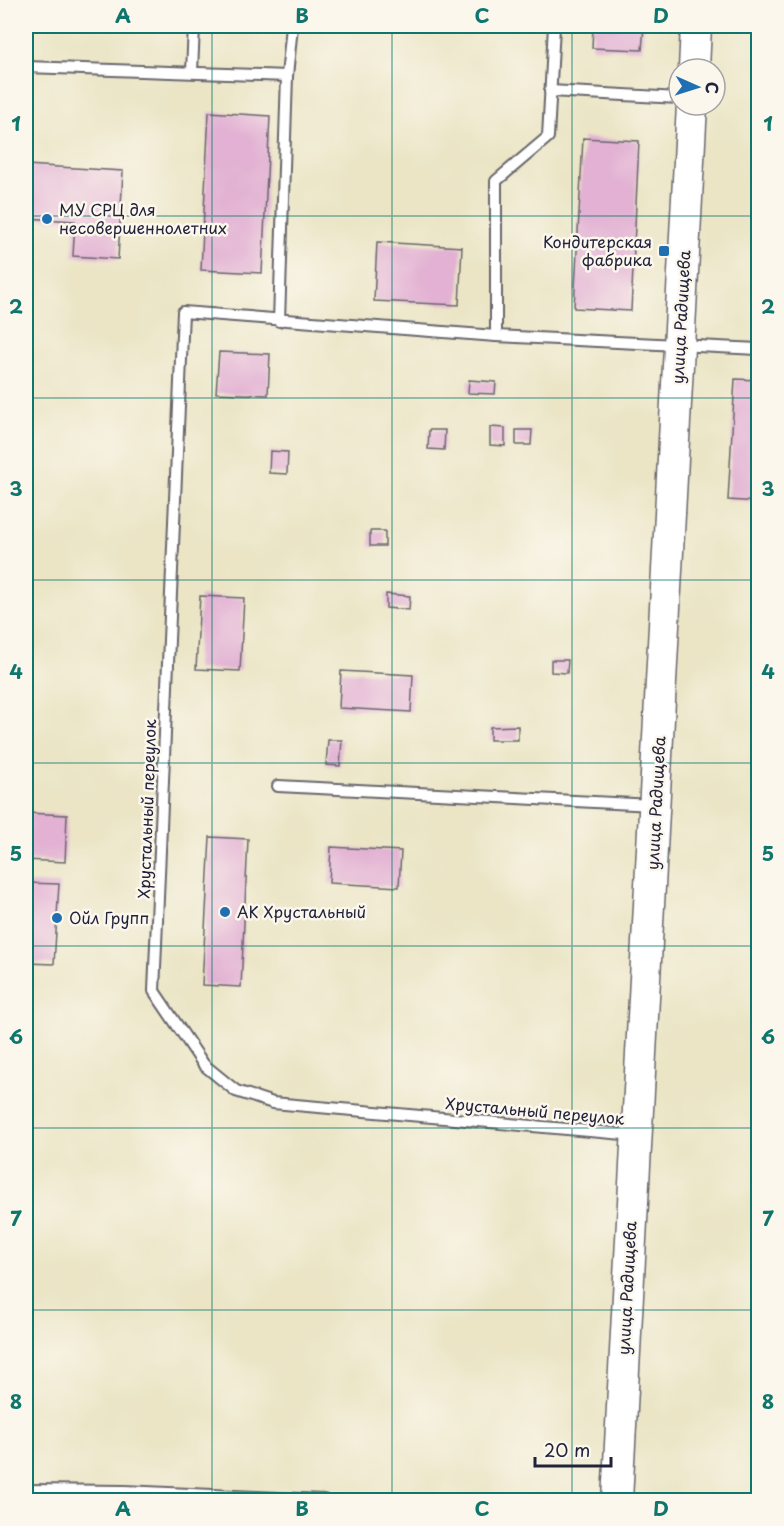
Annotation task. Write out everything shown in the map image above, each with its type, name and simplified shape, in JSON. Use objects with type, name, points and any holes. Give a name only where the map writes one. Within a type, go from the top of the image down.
[{"type":"street","points":[[695,57],[696,26]]},
{"type":"street","name":"улица Радищева","points":[[617,1500],[691,117]]},
{"type":"lane","points":[[192,72],[194,26]]},
{"type":"lane","points":[[292,26],[279,321],[496,336],[759,349]]},
{"type":"lane","points":[[496,336],[496,181],[548,137],[554,26]]},
{"type":"lane","points":[[26,67],[288,76]]},
{"type":"lane","points":[[550,91],[667,97]]},
{"type":"lane","name":"Хрустальный переулок","points":[[279,321],[183,312],[154,991],[204,1065],[236,1090],[273,1102],[635,1135]]},
{"type":"lane","points":[[278,786],[656,805]]},
{"type":"lane","points":[[26,1490],[124,1491],[324,1500]]},
{"type":"building","points":[[229,26],[261,26],[260,29]]},
{"type":"building","points":[[593,26],[644,26],[642,50],[592,48]]},
{"type":"building","points":[[209,112],[270,116],[262,273],[201,270]]},
{"type":"building","points":[[583,138],[639,141],[631,311],[574,308]]},
{"type":"building","points":[[26,165],[123,171],[118,259],[73,256],[75,221],[26,218]]},
{"type":"building","points":[[377,242],[462,247],[459,305],[374,301]]},
{"type":"building","points":[[219,352],[270,354],[268,395],[216,393]]},
{"type":"building","points":[[735,379],[758,380],[758,502],[728,500]]},
{"type":"building","points":[[469,380],[496,382],[495,394],[468,393]]},
{"type":"building","points":[[490,427],[505,428],[505,446],[490,445]]},
{"type":"building","points":[[429,430],[445,430],[444,450],[428,449]]},
{"type":"building","points":[[516,430],[532,430],[531,445],[516,445]]},
{"type":"building","points":[[270,451],[288,452],[287,474],[269,473]]},
{"type":"building","points":[[370,531],[385,531],[385,546],[370,546]]},
{"type":"building","points":[[386,594],[410,596],[409,610],[386,608]]},
{"type":"building","points":[[200,596],[244,598],[240,671],[196,669]]},
{"type":"building","points":[[551,660],[568,660],[567,673],[551,672]]},
{"type":"building","points":[[341,671],[413,675],[411,712],[339,708]]},
{"type":"building","points":[[518,726],[518,740],[490,740],[490,727]]},
{"type":"building","points":[[328,740],[342,740],[340,766],[326,765]]},
{"type":"building","points":[[26,813],[67,815],[65,862],[26,860]]},
{"type":"building","name":"АК Хрустальный","points":[[210,837],[248,839],[241,987],[202,985]]},
{"type":"building","points":[[331,847],[401,851],[399,887],[329,883]]},
{"type":"building","points":[[26,883],[59,884],[54,964],[26,963]]},
{"type":"building","points":[[26,1000],[29,1000],[27,1024],[26,1024]]},
{"type":"place","name":"МУ СРЦ для несовершеннолетних","points":[[47,219]]},
{"type":"place","name":"Кондитерская фабрика","points":[[664,251]]},
{"type":"place","name":"АК Хрустальный","points":[[225,912]]},
{"type":"place","name":"Ойл Групп","points":[[57,918]]}]
